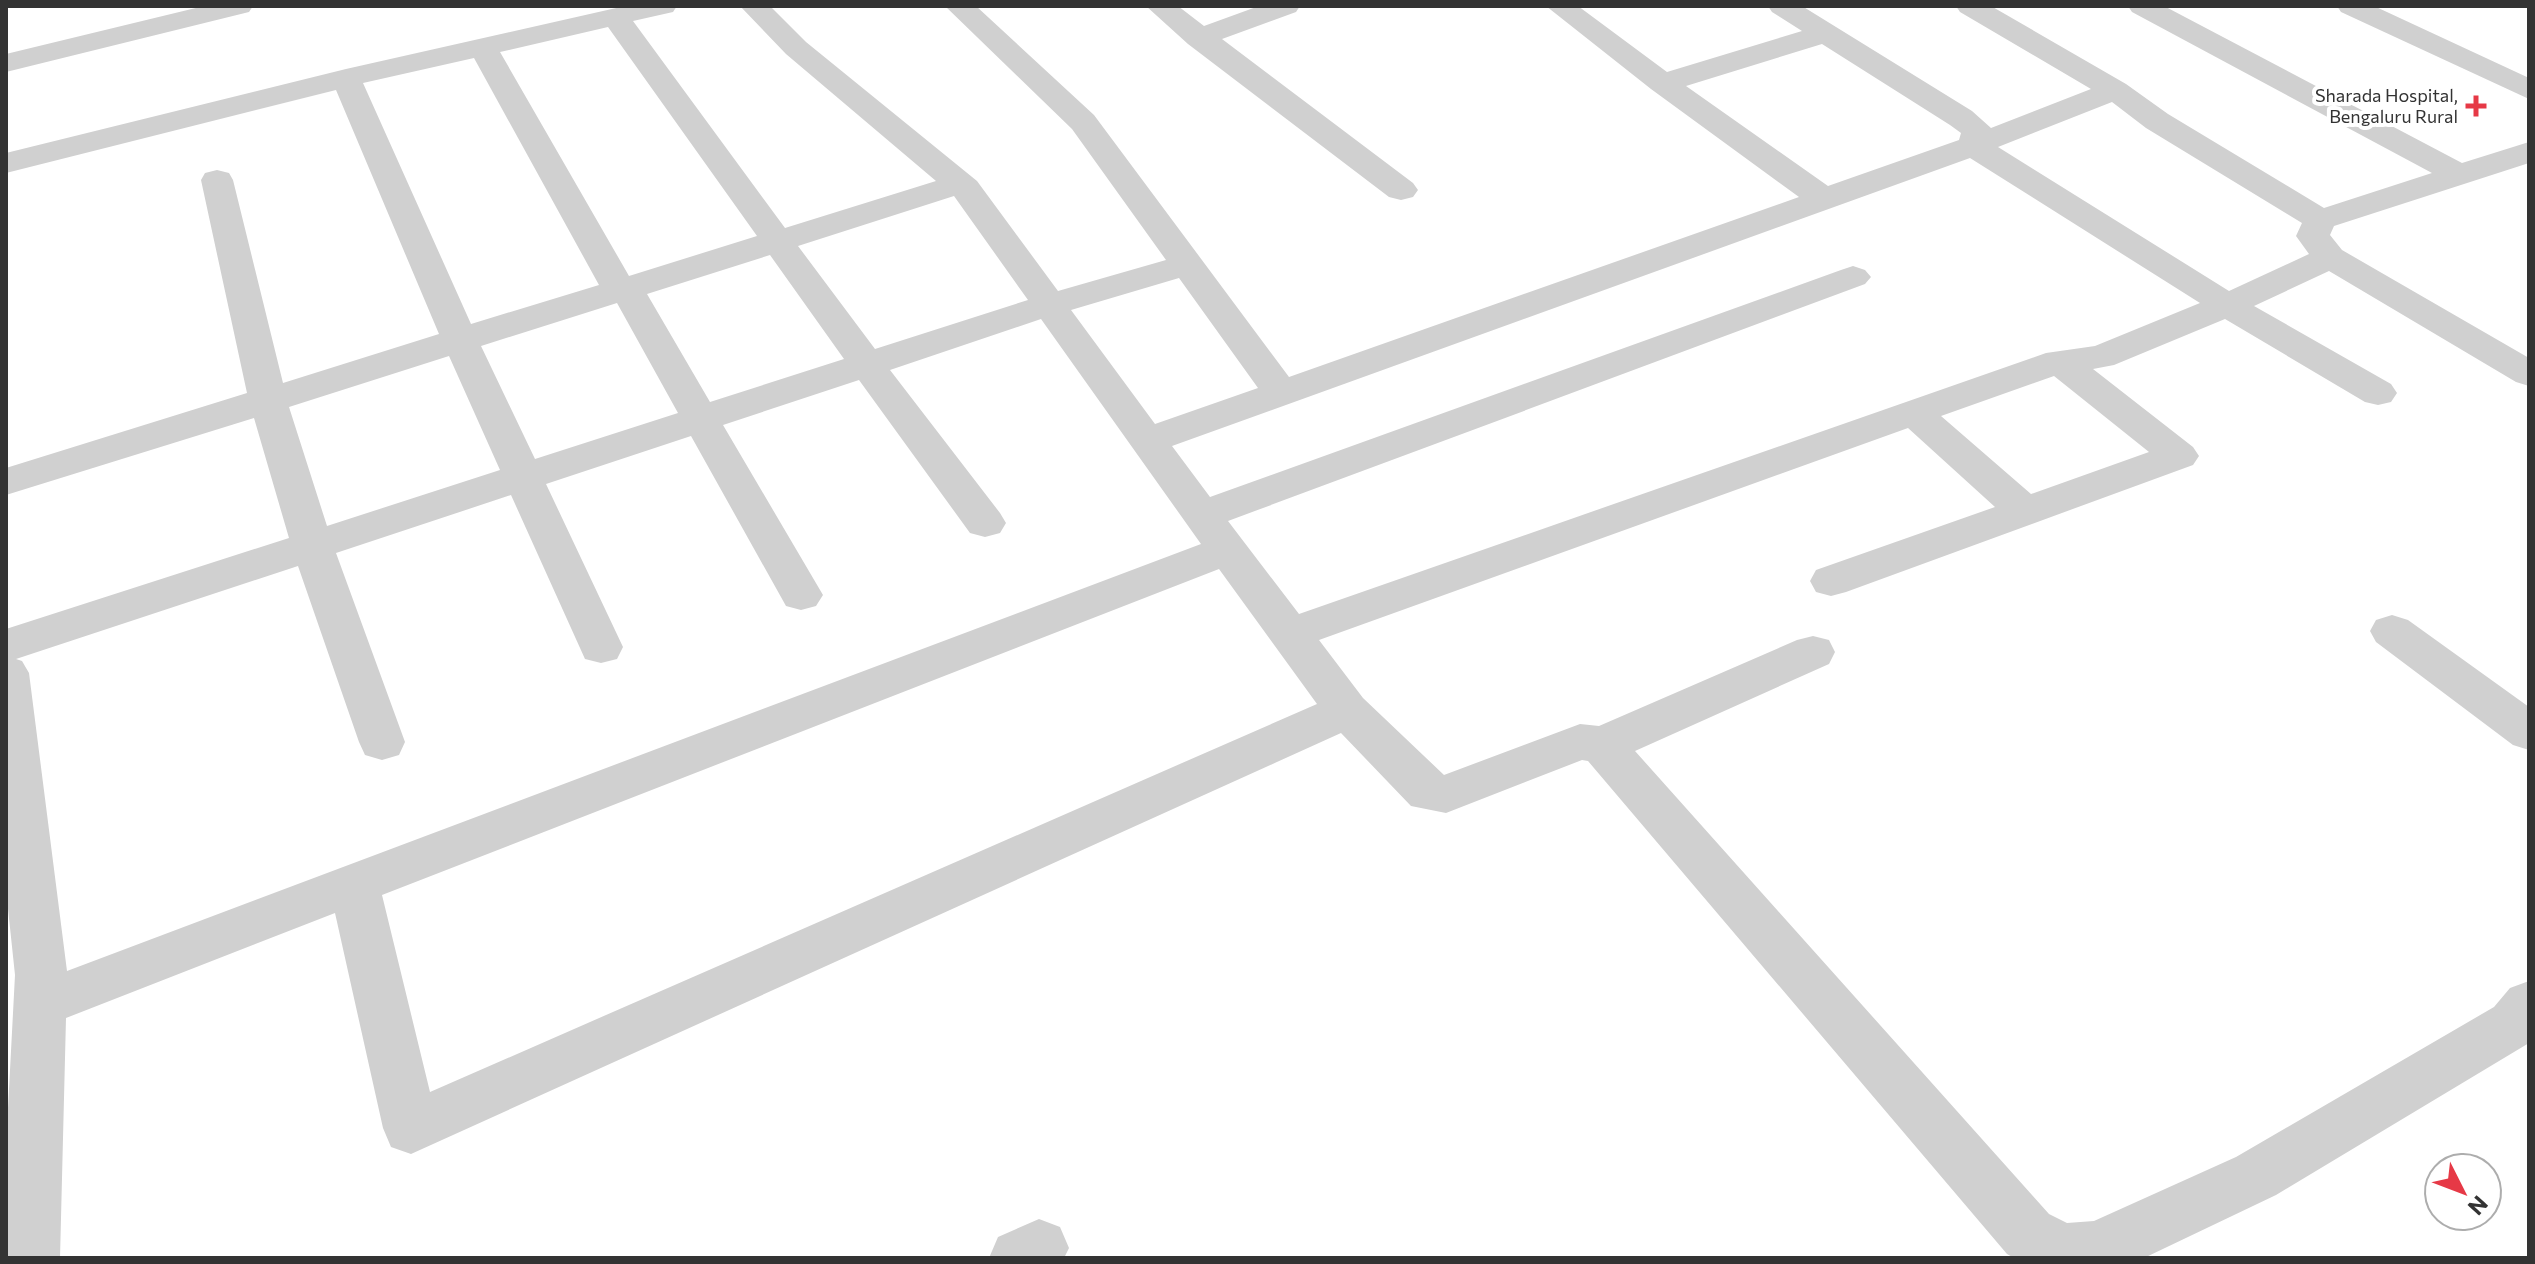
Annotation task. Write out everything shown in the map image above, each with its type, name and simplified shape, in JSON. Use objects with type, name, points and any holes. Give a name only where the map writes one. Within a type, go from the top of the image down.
[{"type":"street","points":[[6,63],[239,6]]},
{"type":"street","points":[[6,163],[346,78],[663,6]]},
{"type":"street","points":[[754,6],[796,48],[960,184],[1347,710],[1428,792],[1446,794],[1580,742],[1602,745],[1813,652]]},
{"type":"street","points":[[959,6],[1083,122],[1281,393]]},
{"type":"street","points":[[1160,6],[1401,190]]},
{"type":"street","points":[[1198,38],[1286,6]]},
{"type":"street","points":[[1560,6],[1824,199]]},
{"type":"street","points":[[1782,6],[1961,118],[1978,131],[1973,146]]},
{"type":"street","points":[[2142,6],[2460,175]]},
{"type":"street","points":[[2351,6],[2529,90]]},
{"type":"street","points":[[1979,7],[2320,220]]},
{"type":"street","points":[[616,18],[779,240],[864,365],[985,523]]},
{"type":"street","points":[[1662,83],[1826,33]]},
{"type":"street","points":[[484,49],[623,289],[703,418],[801,595]]},
{"type":"street","points":[[346,78],[460,340],[601,647]]},
{"type":"street","points":[[1147,441],[1973,146],[2115,90]]},
{"type":"street","points":[[1973,146],[2227,305],[2378,393]]},
{"type":"street","points":[[2529,152],[2320,220],[2313,236],[2330,257],[2529,374]]},
{"type":"street","points":[[217,180],[268,400],[312,545],[382,742]]},
{"type":"street","points":[[6,482],[960,184]]},
{"type":"street","points":[[1289,634],[2059,361],[2101,357],[2227,305],[2330,257]]},
{"type":"street","points":[[6,646],[1049,305],[1187,265]]},
{"type":"street","points":[[41,1004],[354,884],[1214,533],[1853,277]]},
{"type":"street","points":[[1831,581],[2179,456],[2059,361]]},
{"type":"street","points":[[1914,413],[2026,512]]},
{"type":"street","points":[[2392,631],[2529,732]]},
{"type":"street","points":[[6,673],[21,928],[41,1004],[23,1250]]},
{"type":"street","points":[[354,884],[411,1128],[1347,710]]},
{"type":"street","points":[[1602,745],[2028,1234],[2064,1252],[2096,1250],[2256,1176],[2513,1024],[2529,1005]]},
{"type":"place","name":"Sharada Hospital, Bengaluru Rural","points":[[2476,106]]}]
